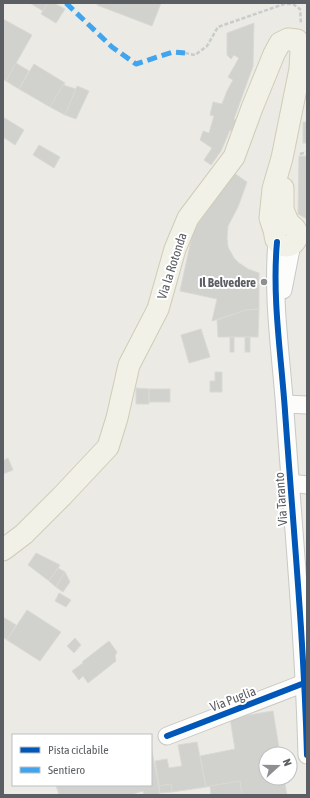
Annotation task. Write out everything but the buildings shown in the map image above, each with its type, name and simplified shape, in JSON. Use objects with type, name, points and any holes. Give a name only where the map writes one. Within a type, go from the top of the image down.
[{"type":"main road","name":"Via la Rotonda","points":[[3,550],[24,534],[108,447],[117,418],[129,365],[158,309],[175,249],[188,218],[234,157],[274,54],[280,43],[288,39],[297,40]]},
{"type":"main road","points":[[290,236],[283,210],[282,158],[303,69],[301,50],[297,40]]},
{"type":"street","name":"Via Taranto","points":[[290,236],[275,264],[277,318],[285,404],[299,484],[307,755]]},
{"type":"street","points":[[285,404],[307,405]]},
{"type":"street","name":"Via Puglia","points":[[167,736],[306,682]]},
{"type":"path","points":[[184,53],[195,55],[207,46],[218,27],[284,4],[293,4],[300,9],[301,24],[297,40]]},
{"type":"marked path","points":[[66,3],[112,47],[136,64],[173,52],[185,53]]},
{"type":"cycle path","points":[[277,242],[276,305],[301,626],[307,755]]},
{"type":"cycle path","points":[[167,736],[307,682]]},
{"type":"place","name":"Il Belvedere","points":[[264,282]]}]
